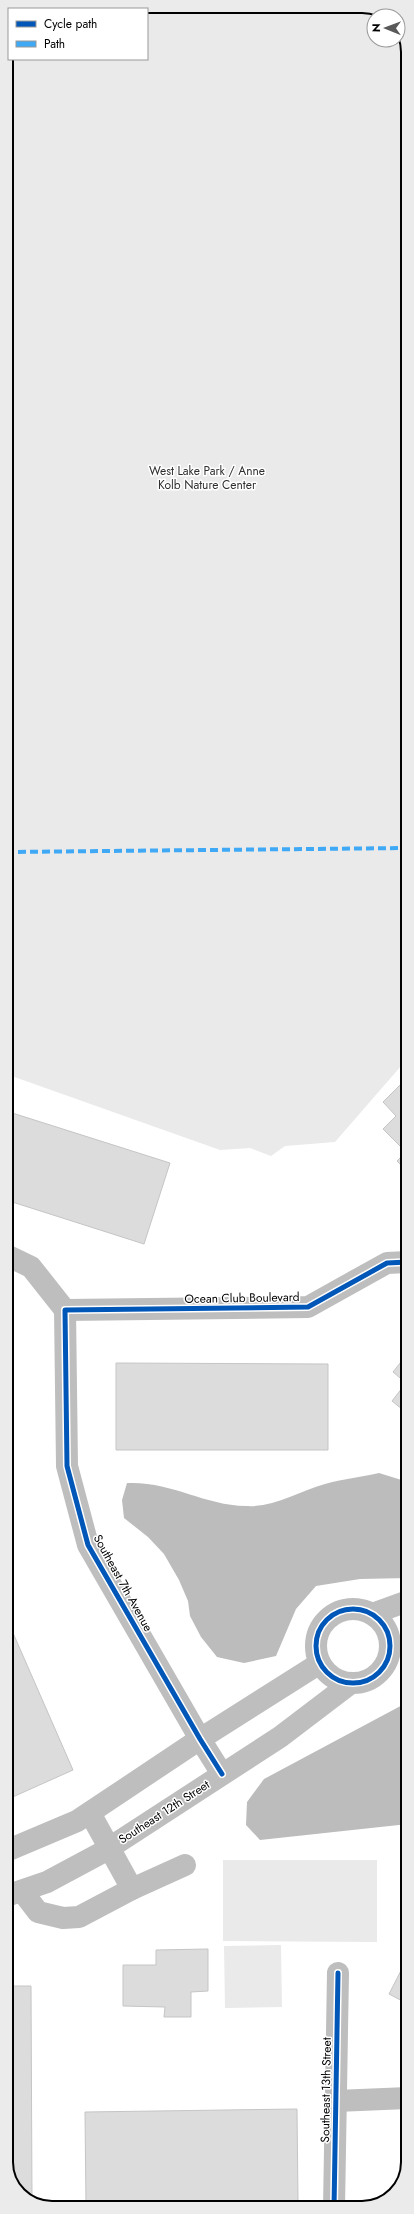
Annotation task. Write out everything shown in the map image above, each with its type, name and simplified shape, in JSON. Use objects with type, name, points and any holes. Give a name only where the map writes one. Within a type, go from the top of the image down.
[{"type":"street","points":[[13,1258],[31,1267],[65,1310]]},
{"type":"street","name":"Ocean Club Boulevard","points":[[65,1310],[308,1307],[388,1263],[401,1262]]},
{"type":"street","name":"Southeast 7th Avenue","points":[[65,1310],[67,1466],[88,1545],[200,1739],[222,1774]]},
{"type":"street","points":[[372,1614],[401,1604]]},
{"type":"street","points":[[349,1609],[361,1610],[372,1614],[381,1622],[387,1631],[390,1643],[398,1653],[375,1676],[364,1682],[351,1683],[338,1680],[328,1673],[320,1663],[316,1651],[317,1639],[321,1628],[328,1618],[338,1612],[349,1609]]},
{"type":"street","points":[[13,1848],[77,1821],[200,1739],[320,1663]]},
{"type":"street","name":"Southeast 12th Street","points":[[14,1893],[47,1882],[109,1848],[280,1737],[351,1683]]},
{"type":"street","points":[[90,1813],[132,1889]]},
{"type":"street","points":[[14,1893],[38,1912],[63,1918],[79,1917],[132,1889],[185,1865]]},
{"type":"street","name":"Southeast 13th Street","points":[[334,2201],[338,1973]]},
{"type":"street","points":[[336,2101],[401,2098]]},
{"type":"green space","name":"West Lake Park / Anne Kolb Nature Center","points":[[148,13],[365,13],[366,48],[401,48],[401,1066],[335,1142],[285,1146],[271,1156],[250,1148],[220,1150],[13,1076],[13,60],[148,60]]},
{"type":"green space","points":[[223,1860],[377,1860],[377,1942],[223,1941]]},
{"type":"green space","points":[[281,1945],[282,2007],[225,2008],[224,1946]]},
{"type":"shaded area","points":[[379,1473],[401,1480],[401,1578],[360,1579],[316,1586],[296,1609],[276,1656],[244,1663],[217,1657],[201,1637],[190,1616],[188,1601],[179,1580],[164,1554],[148,1537],[124,1518],[122,1500],[127,1483],[143,1483],[173,1489],[230,1505],[256,1506],[276,1502],[331,1482]]},
{"type":"shaded area","points":[[401,1706],[401,1825],[260,1840],[246,1825],[247,1802],[264,1779]]},
{"type":"building","points":[[401,1084],[401,1147],[383,1129],[396,1116],[383,1102]]},
{"type":"building","points":[[13,1113],[170,1163],[144,1244],[13,1202]]},
{"type":"building","points":[[401,1157],[401,1165],[397,1161]]},
{"type":"building","points":[[401,1362],[401,1379],[393,1372]]},
{"type":"building","points":[[116,1363],[328,1364],[328,1450],[116,1450]]},
{"type":"building","points":[[401,1389],[401,1408],[392,1401]]},
{"type":"building","points":[[13,1633],[73,1770],[13,1797]]},
{"type":"building","points":[[208,1949],[208,1991],[191,1992],[191,2017],[164,2017],[165,2007],[123,2006],[123,1965],[156,1965],[156,1950]]},
{"type":"building","points":[[401,1971],[401,2000],[389,1994]]},
{"type":"building","points":[[13,1986],[31,1986],[32,2196],[21,2186],[13,2167]]},
{"type":"building","points":[[297,2109],[298,2201],[86,2201],[85,2112]]},
{"type":"marked path","points":[[13,852],[401,848]]},
{"type":"cycle path","points":[[222,1774],[200,1739],[88,1545],[67,1466],[65,1310],[308,1307],[387,1263],[401,1262]]},
{"type":"cycle path","points":[[353,1609],[367,1612],[379,1620],[387,1632],[390,1646],[387,1660],[379,1672],[367,1680],[353,1683],[339,1680],[327,1672],[319,1660],[316,1646],[319,1632],[327,1620],[339,1612],[353,1609]]},
{"type":"cycle path","points":[[334,2201],[338,1973]]}]
